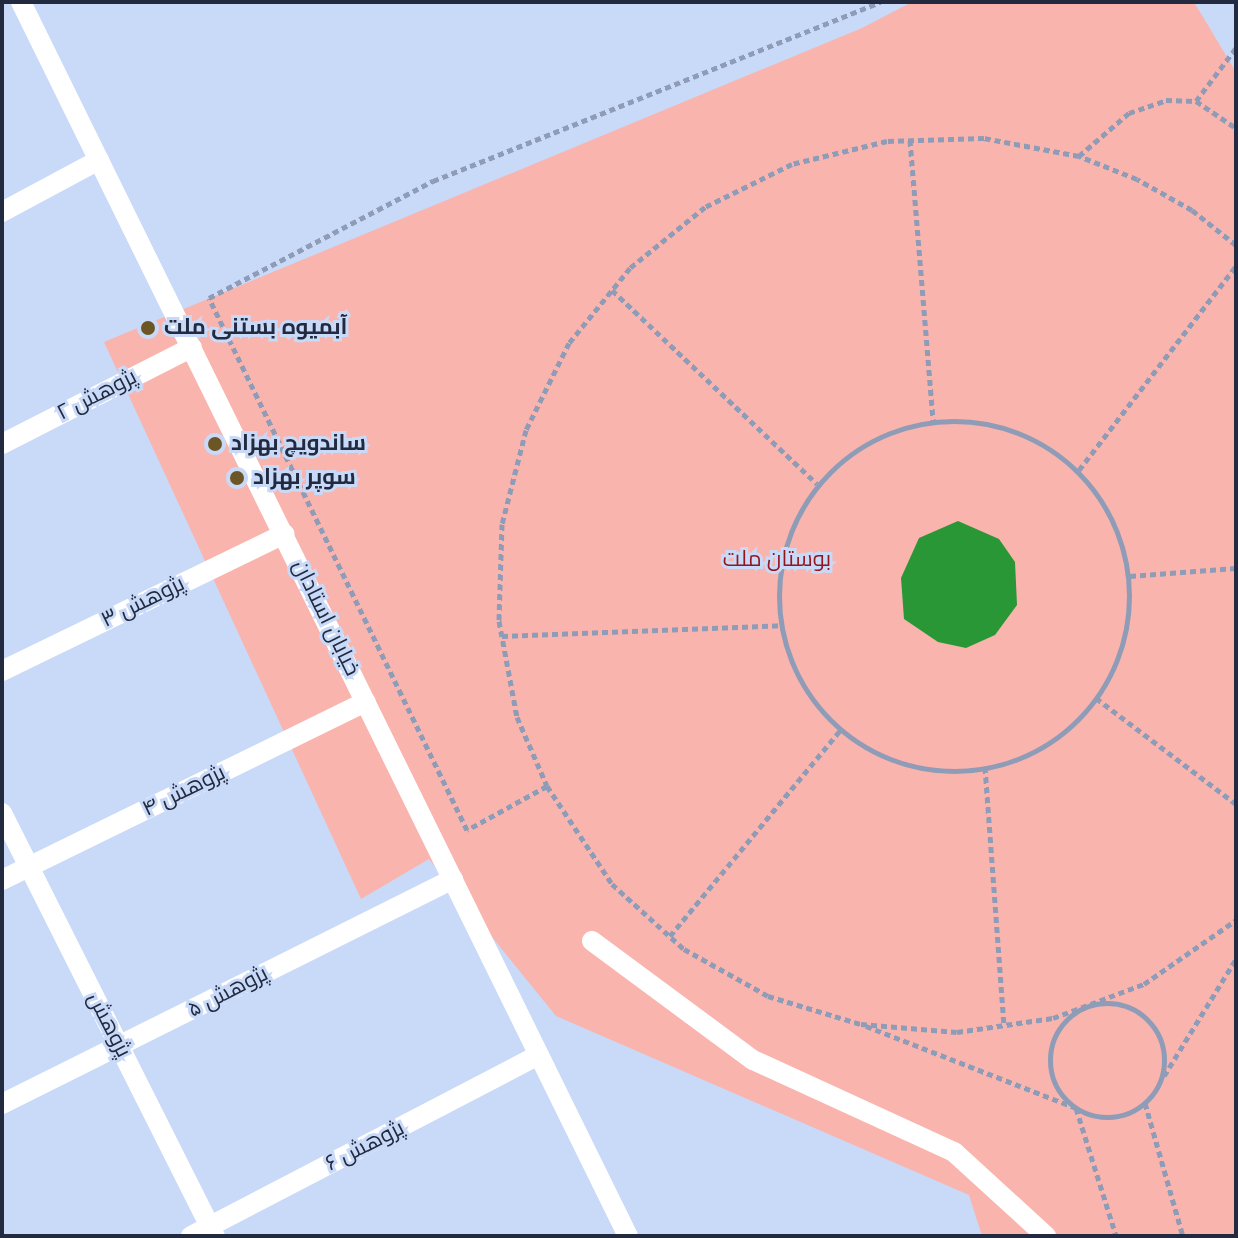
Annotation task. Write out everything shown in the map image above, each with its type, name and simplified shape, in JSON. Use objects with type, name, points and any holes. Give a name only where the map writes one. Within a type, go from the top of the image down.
[{"type":"street","name":"خیابان استادان","points":[[21,2],[628,1236]]},
{"type":"street","points":[[2,212],[99,160]]},
{"type":"street","name":"پژوهش ۲","points":[[2,444],[192,347]]},
{"type":"street","name":"پژوهش ۳","points":[[2,671],[284,534]]},
{"type":"street","name":"پژوهش ۴","points":[[2,880],[366,702]]},
{"type":"street","name":"پژوهش","points":[[2,813],[213,1231]]},
{"type":"street","name":"پژوهش ۵","points":[[2,1104],[453,879]]},
{"type":"street","points":[[592,941],[753,1060],[954,1152],[1046,1236]]},
{"type":"street","name":"پژوهش ۶","points":[[191,1236],[213,1231],[539,1055]]},
{"type":"path","points":[[547,786],[467,830],[209,298],[433,181],[881,2]]},
{"type":"path","points":[[1196,101],[1236,48]]},
{"type":"path","points":[[1079,156],[1129,113],[1166,100],[1196,101],[1236,128]]},
{"type":"path","points":[[1236,245],[1192,210],[1137,179],[1079,156],[984,138],[910,140],[792,164],[705,207],[630,268],[569,343],[526,430],[502,524],[502,636],[517,717],[547,786],[612,884],[670,936],[768,996],[861,1024],[1076,1108],[1110,1117],[1145,1103],[1236,959]]},
{"type":"path","points":[[910,140],[933,422]]},
{"type":"path","points":[[1079,470],[1236,266]]},
{"type":"path","points":[[612,290],[817,484]]},
{"type":"path","points":[[974,420],[1031,436],[1079,470],[1113,518],[1130,576],[1126,635],[1096,698],[1065,733],[1015,761],[985,767],[959,772],[902,765],[841,729],[810,699],[785,647],[777,591],[789,534],[817,484],[860,446],[915,423],[974,420]]},
{"type":"path","points":[[1130,576],[1236,568]]},
{"type":"path","points":[[502,636],[782,625]]},
{"type":"path","points":[[1096,698],[1236,804]]},
{"type":"path","points":[[670,936],[841,729]]},
{"type":"path","points":[[985,767],[1004,1025]]},
{"type":"path","points":[[861,1024],[957,1032],[1053,1018],[1144,984],[1236,920]]},
{"type":"path","points":[[1116,1236],[1076,1108],[1062,1095],[1050,1062],[1061,1027],[1089,1005],[1128,1007],[1151,1024],[1164,1050],[1157,1087]]},
{"type":"path","points":[[1145,1103],[1183,1236]]},
{"type":"green space","name":"بوستان ملت","points":[[912,2],[1194,2],[1236,72],[1236,1236],[982,1236],[969,1195],[556,1016],[429,859],[361,899],[104,342],[862,28]]},
{"type":"shaded area","points":[[958,521],[999,539],[1015,562],[1017,605],[995,635],[966,648],[938,642],[904,619],[901,578],[919,538]]},
{"type":"place","name":"آبمیوه بستنی ملت","points":[[148,328]]},
{"type":"place","name":"ساندویچ بهزاد","points":[[215,444]]},
{"type":"place","name":"سوپر بهزاد","points":[[237,478]]}]
